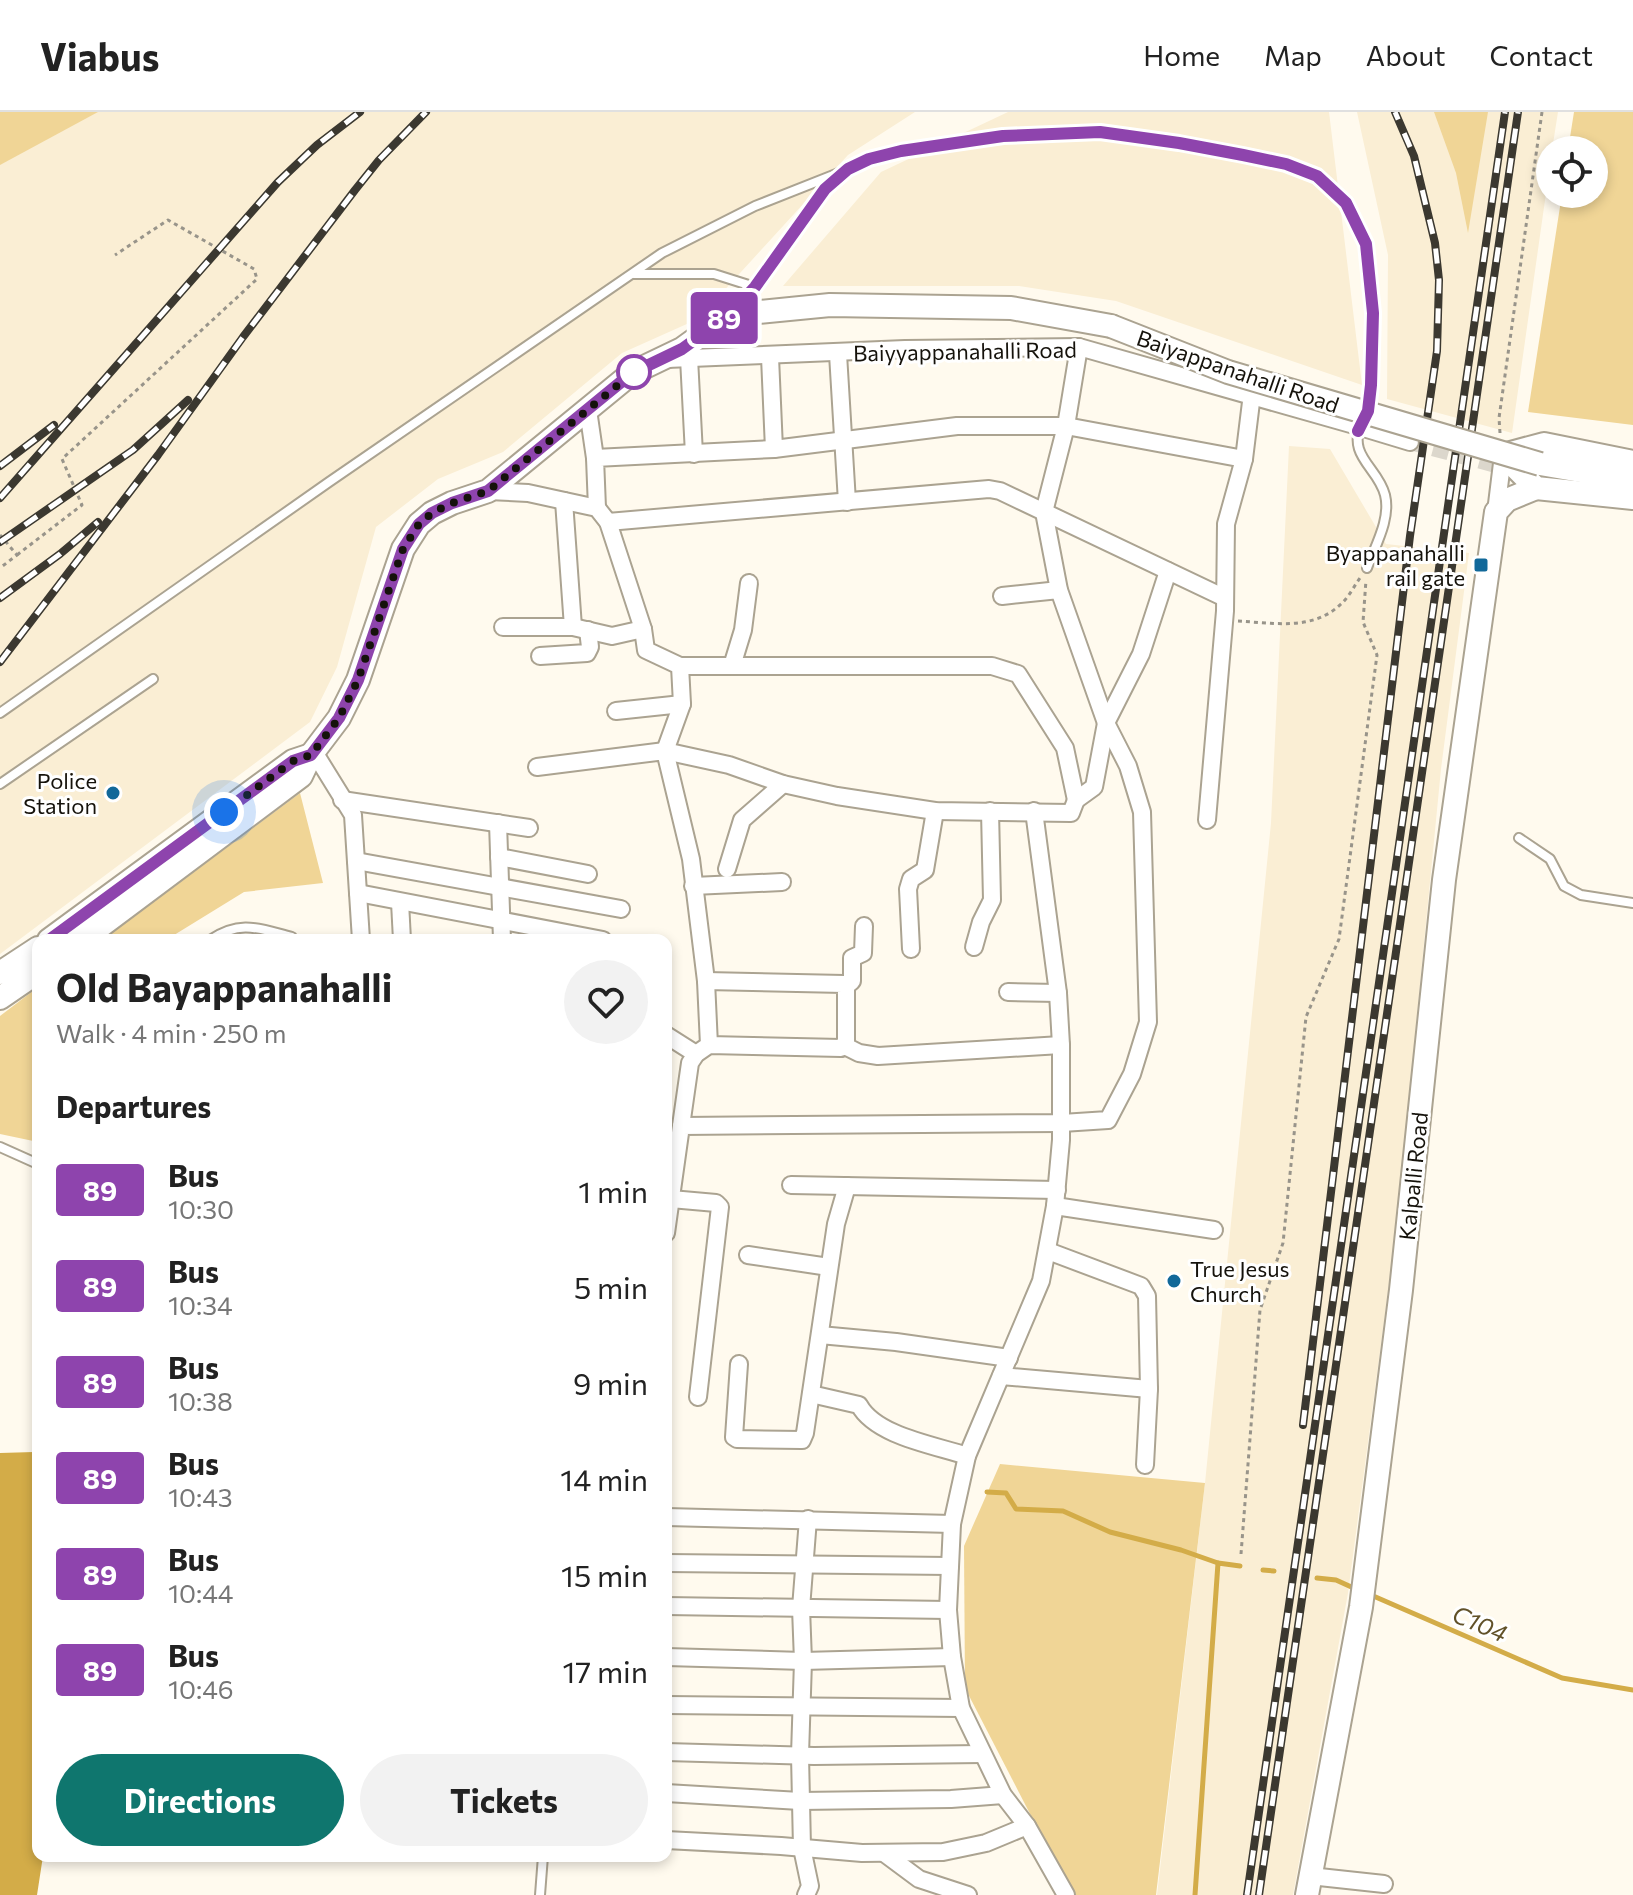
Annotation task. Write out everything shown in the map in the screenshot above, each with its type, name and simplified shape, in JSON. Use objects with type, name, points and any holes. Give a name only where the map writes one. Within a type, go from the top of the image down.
[{"type":"street","name":"Baiyappanahalli Road","points":[[90,934],[301,776],[312,754],[339,718],[358,680],[403,549],[419,524],[452,503],[488,491],[632,373],[682,349],[729,315],[830,305],[1011,308],[1111,326],[1228,372],[1351,410],[1540,464],[1633,480]]},
{"type":"street","points":[[681,1126],[1108,1120],[1132,1074],[1148,1022],[1142,812],[1128,766],[1106,723],[1059,590],[1044,512],[1066,426],[1079,347]]},
{"type":"street","name":"Baiyyappanahalli Road","points":[[662,359],[770,357],[905,349],[1079,347],[1252,394],[1410,442]]},
{"type":"street","points":[[838,354],[847,502]]},
{"type":"street","points":[[770,357],[774,449]]},
{"type":"street","points":[[689,358],[694,454]]},
{"type":"street","points":[[1207,820],[1224,621],[1226,524],[1244,459],[1252,394]]},
{"type":"street","points":[[537,767],[665,751],[729,765],[783,784],[837,796],[935,811],[1071,813],[1076,800],[1065,748],[1018,674],[1005,668],[680,666],[646,650],[643,629],[608,522],[597,508],[595,458],[588,410]]},
{"type":"street","points":[[595,458],[774,449],[957,426],[1066,426],[1244,459]]},
{"type":"street","points":[[1536,488],[1509,464],[1544,444],[1633,462]]},
{"type":"street","name":"Kalpalli Road","points":[[1308,1885],[1362,1592],[1401,1290],[1444,880],[1496,512],[1509,464]]},
{"type":"street","points":[[1496,512],[1507,500],[1536,488],[1633,498]]},
{"type":"street","points":[[608,522],[989,489],[1000,491],[1225,598]]},
{"type":"street","points":[[488,491],[528,493],[597,508]]},
{"type":"street","points":[[540,656],[587,653],[590,647],[581,629],[564,501]]},
{"type":"street","points":[[1076,800],[1094,787],[1106,723],[1141,654],[1168,571]]},
{"type":"street","points":[[732,666],[743,630],[749,583]]},
{"type":"street","points":[[1002,596],[1059,590]]},
{"type":"street","points":[[503,627],[581,629],[612,636],[643,629]]},
{"type":"street","points":[[672,1167],[690,1063],[703,1050],[706,981],[691,859],[665,751],[682,704],[680,666]]},
{"type":"street","points":[[616,711],[682,704]]},
{"type":"street","points":[[312,754],[353,815],[361,934]]},
{"type":"street","name":"Baiyappanahalli Road","points":[[57,934],[293,761],[312,754]]},
{"type":"street","points":[[727,869],[742,820],[783,784]]},
{"type":"street","points":[[342,800],[529,828]]},
{"type":"street","points":[[911,949],[908,889],[911,879],[925,870],[935,811]]},
{"type":"street","points":[[974,947],[981,922],[992,900],[990,811]]},
{"type":"street","points":[[1034,811],[1058,993],[1061,1045],[1062,1123],[1056,1198],[1041,1281],[967,1456],[952,1524],[948,1610],[961,1708],[1003,1795],[1027,1826],[1066,1895]]},
{"type":"street","points":[[498,823],[502,934]]},
{"type":"street","points":[[499,857],[588,874]]},
{"type":"street","points":[[356,861],[621,909]]},
{"type":"street","points":[[693,886],[782,882]]},
{"type":"street","points":[[358,893],[502,921],[534,933]]},
{"type":"street","points":[[400,902],[402,934]]},
{"type":"street","points":[[845,1046],[846,986],[852,981],[852,958],[864,949],[864,926]]},
{"type":"street","points":[[0,998],[22,971]]},
{"type":"street","points":[[706,981],[846,986]]},
{"type":"street","points":[[1008,992],[1058,993]]},
{"type":"street","points":[[672,1037],[703,1050],[845,1046],[859,1053],[878,1056],[1061,1045]]},
{"type":"street","points":[[791,1185],[1056,1198],[1214,1230]]},
{"type":"street","points":[[739,1364],[733,1432],[737,1439],[802,1440],[836,1224],[847,1186]]},
{"type":"street","points":[[672,1199],[716,1203],[720,1207],[698,1397]]},
{"type":"street","points":[[1048,1251],[1145,1290],[1149,1389],[1145,1465]]},
{"type":"street","points":[[748,1255],[829,1267]]},
{"type":"street","points":[[820,1335],[1009,1358]]},
{"type":"street","points":[[1001,1376],[1149,1389]]},
{"type":"street","points":[[811,1394],[859,1405],[866,1417],[881,1427],[967,1456]]},
{"type":"street","points":[[672,1517],[952,1524]]},
{"type":"street","points":[[806,1895],[810,1886],[802,1848],[800,1755],[801,1608],[808,1519]]},
{"type":"street","points":[[672,1563],[950,1566]]},
{"type":"street","points":[[672,1606],[948,1610]]},
{"type":"street","points":[[672,1657],[803,1661],[952,1657]]},
{"type":"street","points":[[672,1705],[961,1708]]},
{"type":"street","points":[[672,1752],[982,1754]]},
{"type":"street","points":[[672,1793],[800,1801],[951,1799],[1003,1795]]},
{"type":"street","points":[[672,1840],[862,1853],[943,1852],[986,1843],[1027,1826]]},
{"type":"street","points":[[884,1853],[919,1879],[968,1895]]},
{"type":"street","points":[[1308,1885],[1384,1884]]},
{"type":"lane","name":"Baiyappanahalli Road","points":[[729,315],[755,287],[825,189],[848,169],[869,159],[901,151],[1003,136],[1100,132],[1179,143],[1272,161],[1317,176],[1346,203],[1366,244],[1373,313],[1368,411],[1359,428]]},
{"type":"lane","points":[[0,713],[662,253],[722,221],[848,169]]},
{"type":"lane","points":[[633,274],[714,274],[755,287]]},
{"type":"lane","points":[[1359,428],[1357,448],[1385,494],[1385,519],[1367,568]]},
{"type":"lane","points":[[0,784],[153,679]]},
{"type":"lane","points":[[1519,838],[1550,859],[1564,886],[1581,895],[1633,903]]},
{"type":"lane","points":[[219,934],[247,925],[281,934]]},
{"type":"lane","points":[[0,1147],[32,1161]]},
{"type":"lane","points":[[540,1895],[543,1862]]},
{"type":"path","points":[[1509,464],[1499,418],[1542,112]]},
{"type":"path","points":[[0,568],[82,505],[62,459],[257,279],[254,269],[168,220],[115,255]]},
{"type":"path","points":[[0,535],[17,555]]},
{"type":"path","points":[[1224,621],[1308,622],[1342,603],[1367,568]]},
{"type":"path","points":[[1241,1554],[1260,1310],[1283,1243],[1306,1017],[1339,939],[1377,655],[1363,622],[1367,568]]},
{"type":"shaded area","points":[[0,112],[915,112],[848,155],[698,319],[622,353],[503,452],[438,479],[376,527],[337,667],[310,722],[0,954]]},
{"type":"shaded area","points":[[0,112],[98,112],[0,165]]},
{"type":"shaded area","points":[[1008,112],[1329,112],[1362,385],[1116,301],[1019,286],[783,286],[881,172]]},
{"type":"shaded area","points":[[1357,112],[1558,112],[1554,136],[1536,136],[1536,208],[1544,208],[1512,433],[1387,399],[1388,255]]},
{"type":"shaded area","points":[[1434,112],[1488,112],[1468,233],[1456,173]]},
{"type":"shaded area","points":[[1574,112],[1633,112],[1633,425],[1528,412],[1560,208],[1608,208],[1608,136],[1570,136]]},
{"type":"shaded area","points":[[1289,446],[1330,449],[1386,544],[1469,553],[1441,769],[1396,1231],[1348,1593],[1293,1895],[1157,1895],[1205,1483],[1271,823]]},
{"type":"shaded area","points":[[300,793],[323,883],[244,892],[176,934],[110,934]]},
{"type":"shaded area","points":[[32,992],[32,1141],[0,1134],[0,1016]]},
{"type":"shaded area","points":[[32,1452],[32,1862],[42,1862],[37,1895],[0,1895],[0,1453]]},
{"type":"shaded area","points":[[1000,1464],[1205,1483],[1156,1895],[1072,1895],[965,1688],[964,1546]]},
{"type":"waterway","name":"C104","points":[[987,1492],[1006,1493],[1016,1509],[1063,1511],[1110,1532],[1218,1563]]},
{"type":"waterway","points":[[1195,1895],[1218,1563],[1240,1566]]},
{"type":"waterway","name":"C104","points":[[1263,1570],[1274,1571]]},
{"type":"waterway","name":"C104","points":[[1317,1578],[1336,1580],[1358,1590]]},
{"type":"waterway","name":"C104","points":[[1371,1595],[1562,1678],[1633,1690]]},
{"type":"tunnel","points":[[1410,442],[1507,468]]},
{"type":"railway","points":[[0,498],[278,182],[317,145],[360,112]]},
{"type":"railway","points":[[0,662],[355,190],[379,160],[426,112]]},
{"type":"railway","points":[[1303,1425],[1410,536],[1437,351],[1439,280],[1435,243],[1414,156],[1395,112]]},
{"type":"railway","points":[[1247,1895],[1505,112]]},
{"type":"railway","points":[[1259,1895],[1518,112]]},
{"type":"railway","points":[[0,542],[133,450],[188,400]]},
{"type":"railway","points":[[0,466],[54,425]]},
{"type":"railway","points":[[0,598],[98,522]]},
{"type":"bus line","name":"89","points":[[57,934],[293,761],[311,755],[339,718],[358,680],[403,549],[419,524],[452,503],[488,491],[632,373],[682,349],[729,315],[755,287],[825,189],[848,169],[869,159],[901,151],[1034,132],[1100,132],[1243,155],[1286,164],[1317,176],[1346,203],[1366,244],[1373,313],[1371,385],[1370,404],[1358,431]]},
{"type":"place","name":"Byappanahalli rail gate","points":[[1481,565]]},
{"type":"place","name":"Police Station","points":[[113,793]]},
{"type":"place","name":"True Jesus Church","points":[[1174,1281]]},
{"type":"route","points":[[224,812],[293,761],[311,755],[339,718],[358,680],[403,549],[419,524],[452,503],[488,491],[634,372]]}]
